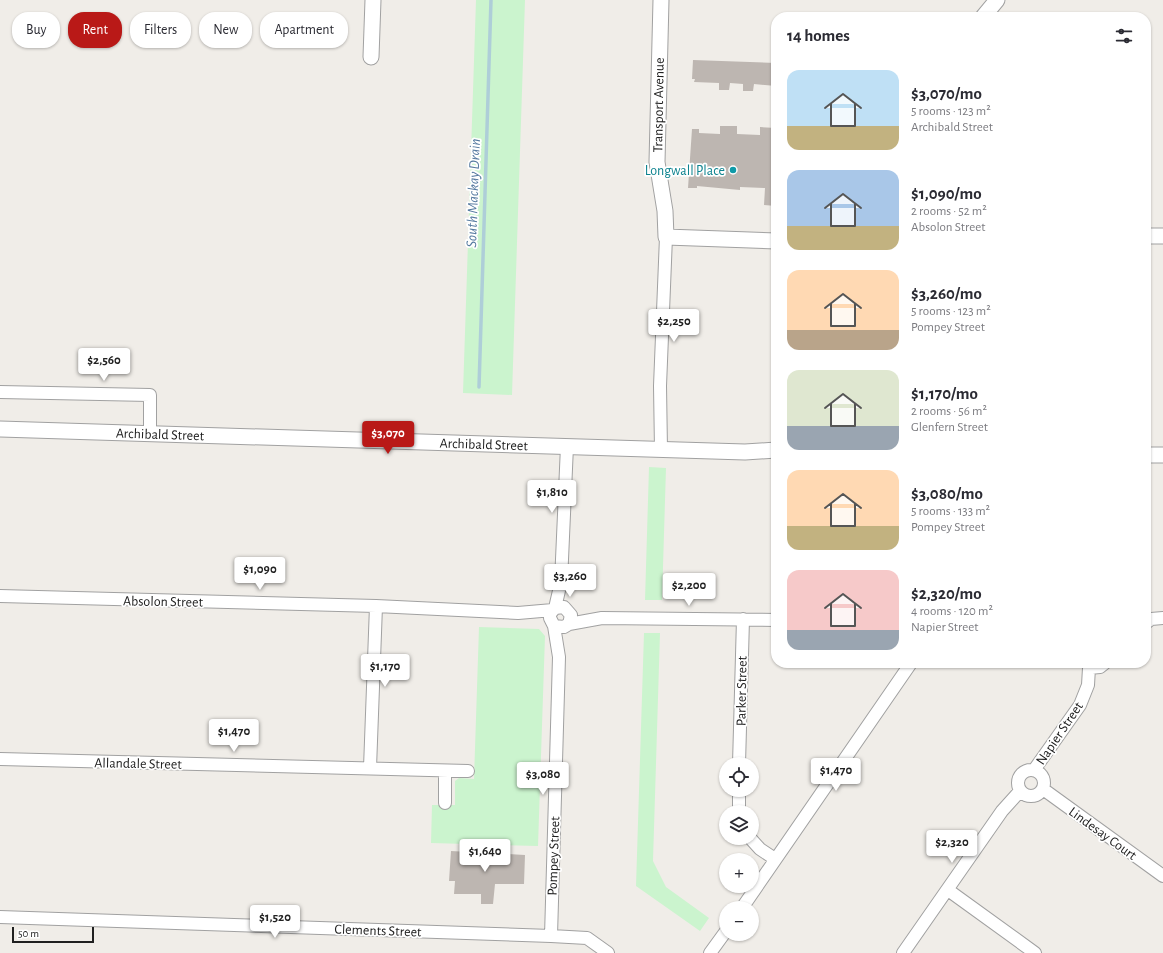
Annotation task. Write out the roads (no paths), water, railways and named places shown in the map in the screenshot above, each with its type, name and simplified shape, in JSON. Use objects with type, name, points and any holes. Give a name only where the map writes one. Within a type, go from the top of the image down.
[{"type":"street","points":[[371,57],[373,0]]},
{"type":"street","name":"Transport Avenue","points":[[661,0],[657,162],[665,211],[666,237],[660,386],[661,450]]},
{"type":"street","points":[[987,12],[997,0]]},
{"type":"street","points":[[1151,236],[1163,236]]},
{"type":"street","points":[[666,237],[771,241]]},
{"type":"street","points":[[0,392],[150,395],[150,434]]},
{"type":"street","name":"Archibald Street","points":[[0,429],[661,450],[745,452],[771,450]]},
{"type":"street","points":[[561,609],[567,446]]},
{"type":"street","points":[[1151,455],[1163,455]]},
{"type":"street","name":"Absolon Street","points":[[0,596],[376,606],[518,613],[561,609],[602,618],[771,620]]},
{"type":"street","points":[[370,768],[376,606]]},
{"type":"street","points":[[561,609],[571,615],[568,625],[561,628],[552,624],[550,618],[561,609]]},
{"type":"street","name":"Absolon Street","points":[[518,613],[552,624]]},
{"type":"street","name":"Absolon Street","points":[[568,625],[602,618]]},
{"type":"street","points":[[1151,619],[1163,618]]},
{"type":"street","name":"Parker Street","points":[[739,757],[743,619]]},
{"type":"street","name":"Pompey Street","points":[[552,624],[560,657]]},
{"type":"street","name":"Pompey Street","points":[[551,936],[560,657],[568,625]]},
{"type":"street","points":[[747,901],[907,668]]},
{"type":"street","name":"Napier Street","points":[[1034,770],[1080,705],[1088,685],[1086,668]]},
{"type":"street","name":"Allandale Street","points":[[0,759],[468,771]]},
{"type":"street","points":[[1034,770],[1039,771],[1044,778],[1043,789],[1035,796],[1025,795],[1020,791],[1018,785],[1020,775],[1025,771],[1034,770]]},
{"type":"street","points":[[445,771],[445,803]]},
{"type":"street","name":"Lindesay Court","points":[[1043,789],[1163,876]]},
{"type":"street","points":[[903,953],[1002,811],[1020,791]]},
{"type":"street","points":[[756,845],[775,860]]},
{"type":"street","points":[[948,890],[1035,953]]},
{"type":"street","name":"Clements Street","points":[[0,917],[587,938],[608,953]]},
{"type":"street","points":[[710,953],[719,940]]},
{"type":"waterway","name":"South Mackay Drain","points":[[479,387],[491,0]]},
{"type":"place","name":"Longwall Place","points":[[733,170]]}]
